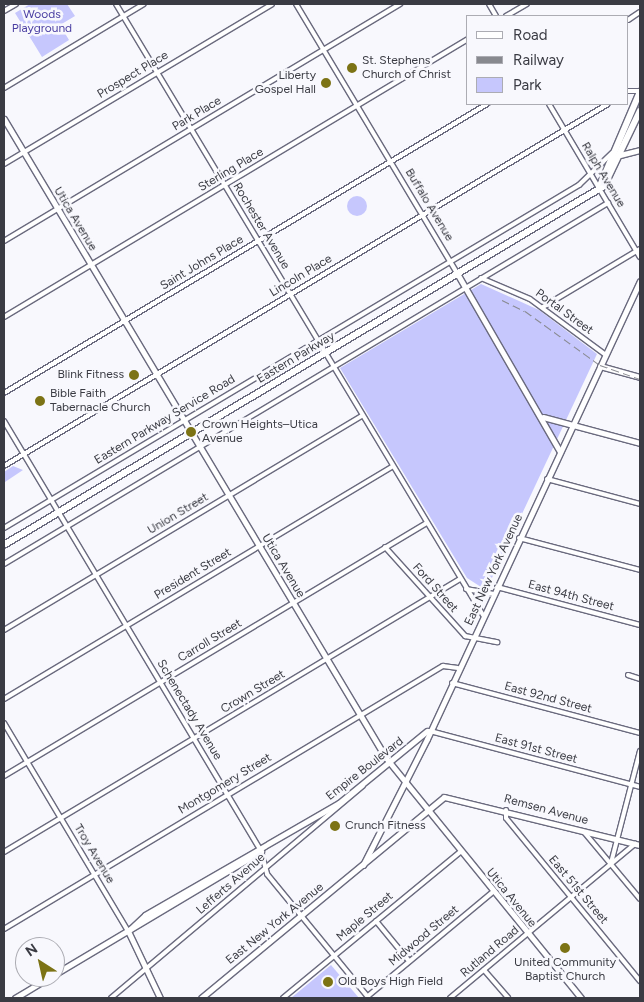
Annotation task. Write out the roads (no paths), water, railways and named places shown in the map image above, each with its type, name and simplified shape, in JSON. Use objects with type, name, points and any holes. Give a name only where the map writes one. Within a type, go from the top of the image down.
[{"type":"main road","points":[[599,188],[640,92]]},
{"type":"main road","name":"Eastern Parkway","points":[[4,545],[458,275],[599,188],[608,180],[640,111]]},
{"type":"main road","name":"Utica Avenue","points":[[4,119],[390,764],[426,811],[581,998]]},
{"type":"main road","points":[[620,155],[640,150]]},
{"type":"main road","name":"Buffalo Avenue","points":[[458,275],[543,417],[560,452]]},
{"type":"main road","name":"East New York Avenue","points":[[363,865],[427,730],[452,683],[640,282]]},
{"type":"main road","points":[[600,366],[640,377]]},
{"type":"main road","points":[[543,417],[640,444]]},
{"type":"main road","name":"Empire Boulevard","points":[[65,968],[255,859],[261,851],[363,786],[427,730]]},
{"type":"main road","name":"East New York Avenue","points":[[200,998],[426,811],[447,796]]},
{"type":"main road","name":"Remsen Avenue","points":[[447,796],[638,845]]},
{"type":"main road","name":"Troy Avenue","points":[[128,931],[160,998]]},
{"type":"main road","points":[[15,998],[33,987]]},
{"type":"street","points":[[4,11],[16,4]]},
{"type":"street","name":"Rochester Avenue","points":[[116,4],[392,467],[483,615]]},
{"type":"street","points":[[4,88],[144,4]]},
{"type":"street","name":"Prospect Place","points":[[4,164],[272,4]]},
{"type":"street","name":"Buffalo Avenue","points":[[296,4],[458,275]]},
{"type":"street","name":"Park Place","points":[[4,241],[400,4]]},
{"type":"street","points":[[489,4],[495,15]]},
{"type":"street","points":[[508,15],[527,4]]},
{"type":"street","points":[[629,19],[640,12]]},
{"type":"street","name":"Sterling Place","points":[[4,317],[467,40]]},
{"type":"street","name":"Saint Johns Place","points":[[4,393],[485,105]]},
{"type":"street","name":"Ralph Avenue","points":[[550,105],[638,250],[640,257]]},
{"type":"street","name":"Lincoln Place","points":[[4,466],[606,105]]},
{"type":"street","name":"Eastern Parkway Service Road","points":[[4,528],[592,175],[614,151]]},
{"type":"street","points":[[4,564],[608,203]]},
{"type":"street","points":[[543,308],[638,250]]},
{"type":"street","name":"Portal Street","points":[[481,278],[543,308],[606,355]]},
{"type":"street","name":"Union Street","points":[[4,630],[362,416]]},
{"type":"street","name":"Schenectady Avenue","points":[[4,421],[261,851],[264,869],[368,997]]},
{"type":"street","name":"President Street","points":[[4,699],[392,467]]},
{"type":"street","points":[[547,479],[640,504]]},
{"type":"street","name":"Carroll Street","points":[[4,776],[427,523]]},
{"type":"street","points":[[519,538],[640,570]]},
{"type":"street","name":"Ford Street","points":[[385,548],[465,636],[497,642]]},
{"type":"street","name":"Crown Street","points":[[4,852],[460,579]]},
{"type":"street","name":"East 94th Street","points":[[497,587],[640,625]]},
{"type":"street","points":[[465,588],[493,594]]},
{"type":"street","name":"Montgomery Street","points":[[4,929],[443,666],[458,668]]},
{"type":"street","points":[[628,675],[640,679]]},
{"type":"street","name":"East 92nd Street","points":[[452,683],[640,733]]},
{"type":"street","name":"Troy Avenue","points":[[4,723],[128,931]]},
{"type":"street","name":"East 91st Street","points":[[427,730],[640,787]]},
{"type":"street","points":[[611,864],[640,751]]},
{"type":"street","name":"Lefferts Avenue","points":[[111,998],[363,786]]},
{"type":"street","name":"East 51st Street","points":[[506,810],[506,818],[640,981]]},
{"type":"street","points":[[583,830],[640,899]]},
{"type":"street","name":"Rutland Road","points":[[450,998],[611,864],[638,845]]},
{"type":"street","name":"Maple Street","points":[[283,998],[460,852]]},
{"type":"street","name":"Midwood Street","points":[[368,997],[493,892]]},
{"type":"street","points":[[376,921],[409,961]]},
{"type":"street","points":[[484,970],[508,998]]},
{"type":"railway","points":[[502,300],[525,311],[600,365],[640,379]]},
{"type":"place","name":"St. Stephens Church of Christ","points":[[352,68]]},
{"type":"place","name":"Liberty Gospel Hall","points":[[326,83]]},
{"type":"place","name":"Blink Fitness","points":[[134,375]]},
{"type":"place","name":"Bible Faith Tabernacle Church","points":[[40,401]]},
{"type":"place","name":"Crown Heights–Utica Avenue","points":[[191,432]]},
{"type":"place","name":"Crunch Fitness","points":[[335,826]]},
{"type":"place","name":"United Community Baptist Church","points":[[565,948]]},
{"type":"place","name":"Old Boys High Field","points":[[328,982]]},
{"type":"park label","name":"Woods Playground","points":[[42,22]]}]
